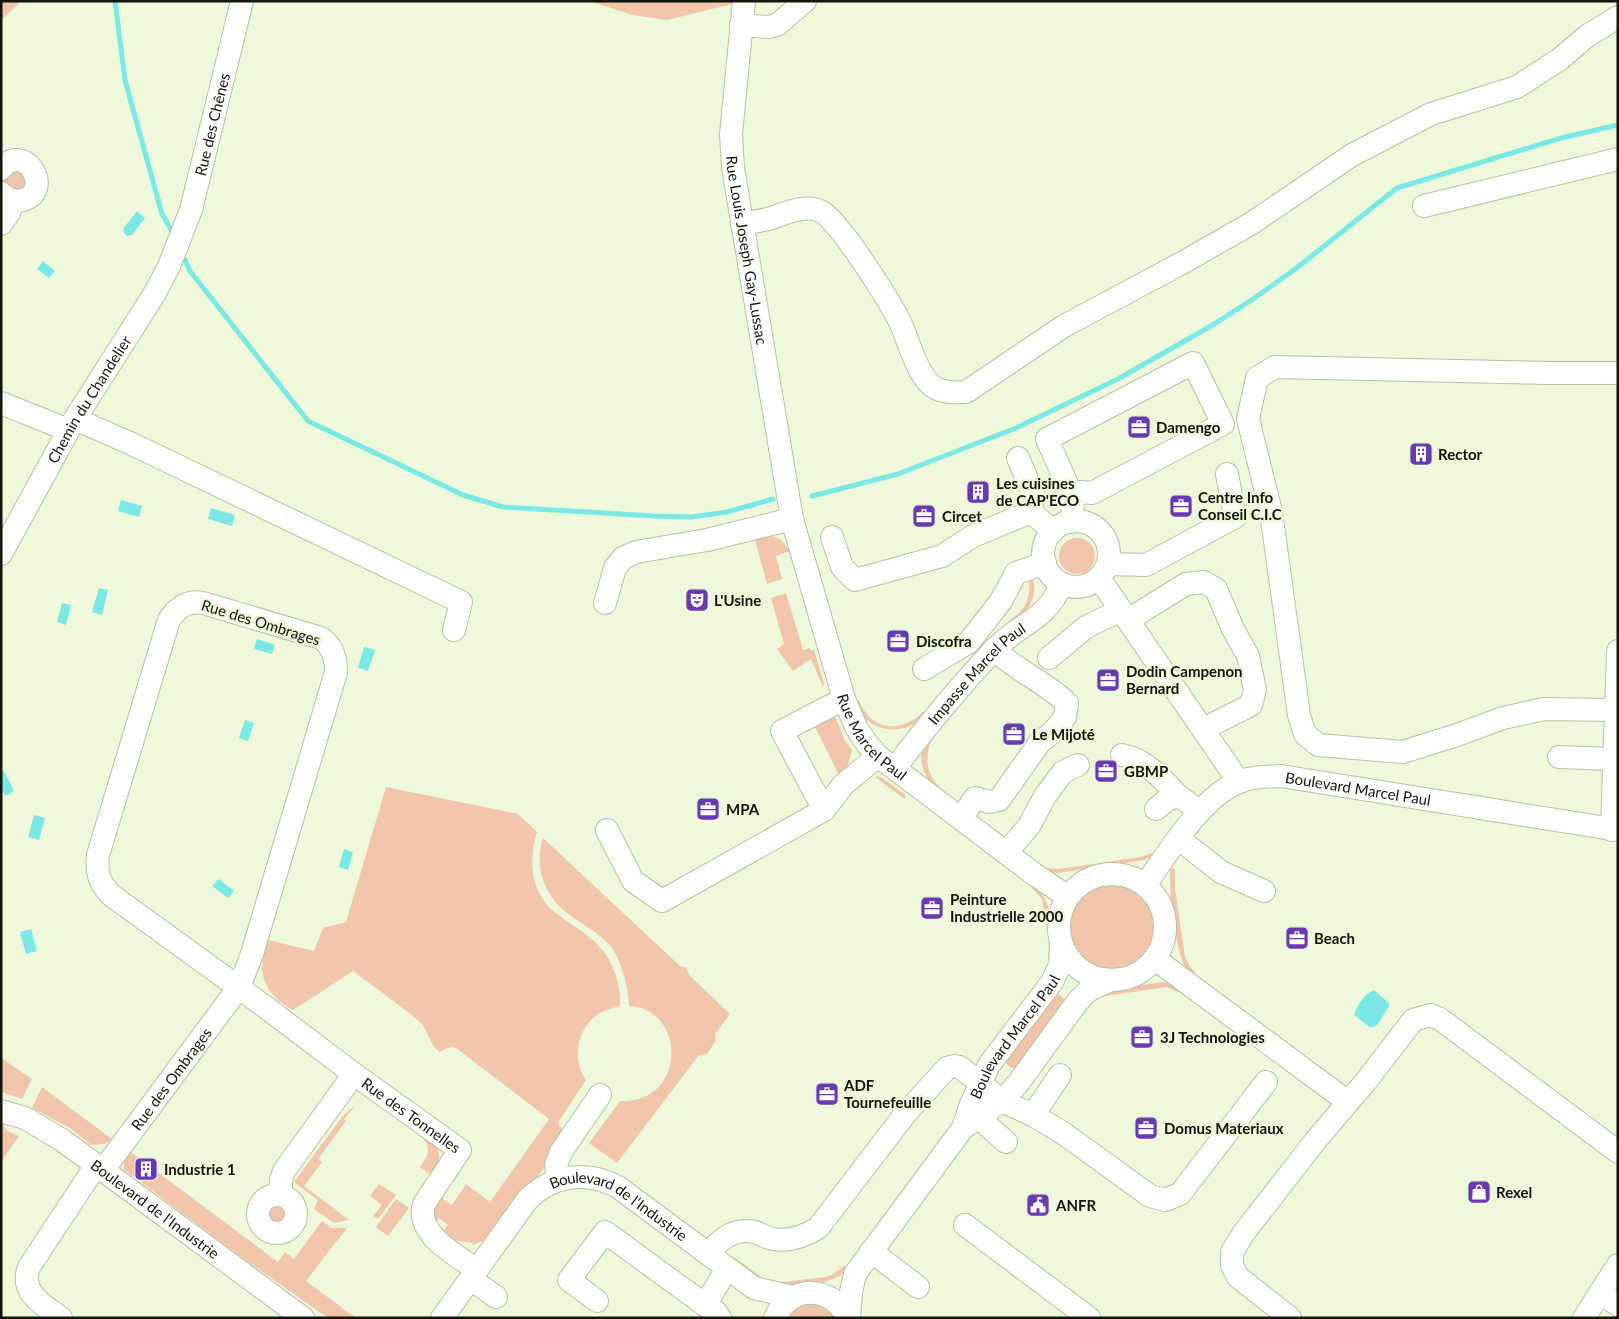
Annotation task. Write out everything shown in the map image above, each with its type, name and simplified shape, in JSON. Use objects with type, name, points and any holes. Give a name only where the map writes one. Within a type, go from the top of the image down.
[{"type":"street","name":"Rue des Chênes","points":[[177,246],[191,210],[242,1]]},
{"type":"street","name":"Rue Louis Joseph Gay-Lussac","points":[[744,1],[731,134],[733,168],[790,509]]},
{"type":"street","points":[[741,25],[777,25],[805,1]]},
{"type":"street","points":[[742,224],[805,209],[821,211],[834,222],[881,287],[899,320],[920,369],[930,384],[940,390],[954,393],[966,392],[1064,326],[1252,223],[1352,155],[1431,114],[1517,87],[1560,59],[1587,36],[1618,17]]},
{"type":"street","points":[[1424,206],[1618,159]]},
{"type":"street","points":[[1,169],[10,162],[18,160],[25,162],[35,173],[37,180],[36,188],[32,195],[20,200],[7,197],[9,213],[1,224]]},
{"type":"street","name":"Chemin du Chandelier","points":[[1,554],[72,425],[155,293],[177,246]]},
{"type":"street","points":[[832,537],[842,568],[855,580],[942,556],[973,536],[1031,512],[1063,526],[1081,521],[1092,525],[1101,532],[1107,542],[1110,553],[1104,571],[1094,582],[1084,587],[1072,588],[1061,584],[1052,577],[1043,556],[1044,544],[1063,526],[1073,498],[1080,492],[1092,493],[1223,424],[1193,363],[1047,440],[1073,498]]},
{"type":"street","points":[[1616,696],[1503,718],[1403,752],[1318,745],[1311,740],[1305,734],[1299,715],[1271,512],[1248,419],[1256,378],[1275,367],[1618,373]]},
{"type":"street","points":[[1,403],[141,448],[461,602],[454,630]]},
{"type":"street","points":[[1018,458],[1033,493],[1031,512]]},
{"type":"street","points":[[1104,571],[1146,565],[1235,517],[1227,474]]},
{"type":"street","points":[[605,603],[615,568],[623,558],[636,552],[707,540],[790,509]]},
{"type":"street","name":"Rue Marcel Paul","points":[[790,509],[844,699],[857,729],[887,762],[1006,853],[1068,897]]},
{"type":"street","points":[[924,669],[969,642],[1001,601],[1016,573],[1045,563]]},
{"type":"street","points":[[809,579],[842,568]]},
{"type":"street","points":[[1104,571],[1125,615],[1239,782]]},
{"type":"street","points":[[1049,658],[1086,627],[1125,615],[1186,584],[1204,582],[1216,590],[1232,629],[1248,656],[1254,690],[1251,705],[1203,729]]},
{"type":"street","name":"Impasse Marcel Paul","points":[[824,810],[843,785],[887,762],[924,729],[994,649],[1009,635],[1044,613],[1054,600],[1061,584]]},
{"type":"street","name":"Rue des Ombrages","points":[[62,1318],[32,1296],[26,1285],[29,1267],[91,1173],[101,1169],[110,1161],[239,987],[252,954],[336,672],[332,650],[321,638],[203,602],[192,602],[178,609],[168,620],[98,855],[97,867],[100,881],[111,895],[239,987]]},
{"type":"street","points":[[961,818],[976,798],[989,802],[999,800],[1040,742],[1053,732],[1065,717],[1066,703],[1055,692],[1006,661],[994,649]]},
{"type":"street","points":[[1615,830],[1613,759],[1618,650]]},
{"type":"street","points":[[607,830],[633,881],[662,901],[824,810],[782,731],[844,699]]},
{"type":"street","points":[[1122,754],[1133,757],[1163,780],[1178,796],[1200,810]]},
{"type":"street","points":[[1559,757],[1613,759]]},
{"type":"street","points":[[1006,853],[1028,826],[1045,796],[1063,772],[1078,766]]},
{"type":"street","name":"Boulevard Marcel Paul","points":[[1145,885],[1200,810],[1215,796],[1239,782],[1252,778],[1281,776],[1615,830]]},
{"type":"street","points":[[1156,809],[1168,800],[1178,796]]},
{"type":"street","points":[[1179,839],[1221,872],[1264,891]]},
{"type":"street","points":[[1112,873],[1130,876],[1145,885],[1156,897],[1163,912],[1165,928],[1162,944],[1155,959],[1143,970],[1128,978],[1111,980],[1095,977],[1080,970],[1069,958],[1061,943],[1059,928],[1061,912],[1068,897],[1080,884],[1095,876],[1112,873]]},
{"type":"street","name":"Boulevard Marcel Paul","points":[[971,1123],[980,1083],[989,1065],[1052,982],[1060,965],[1061,943]]},
{"type":"street","points":[[1155,959],[1348,1102]]},
{"type":"street","name":"Boulevard Marcel Paul","points":[[793,1297],[804,1293],[815,1293],[854,1274],[971,1123],[1002,1100],[1019,1082],[1078,1001],[1089,990],[1111,980]]},
{"type":"street","name":"Rue des Tonnelles","points":[[239,987],[354,1074],[460,1150],[424,1204],[422,1215],[424,1225],[430,1234],[474,1274]]},
{"type":"street","points":[[1290,1318],[1238,1277],[1232,1265],[1232,1252],[1243,1234],[1413,1020],[1430,1015],[1440,1019],[1618,1152]]},
{"type":"street","points":[[708,1254],[718,1241],[739,1232],[753,1232],[775,1239],[784,1239],[806,1235],[818,1228],[906,1112],[947,1068],[960,1067],[1002,1100],[1033,1115],[1063,1133],[1150,1196],[1165,1200],[1180,1194],[1266,1082]]},
{"type":"street","points":[[281,1195],[281,1180],[284,1172],[354,1074]]},
{"type":"street","points":[[1033,1115],[1060,1075]]},
{"type":"street","points":[[558,1180],[556,1172],[558,1159],[600,1095]]},
{"type":"street","name":"Boulevard de l'Industrie","points":[[1,1111],[25,1118],[62,1140],[303,1318]]},
{"type":"street","points":[[971,1123],[1006,1142]]},
{"type":"street","name":"Boulevard de l'Industrie","points":[[442,1318],[528,1200],[543,1188],[558,1180],[583,1176],[610,1182],[618,1187],[754,1288],[793,1297]]},
{"type":"street","points":[[965,1225],[1089,1318]]},
{"type":"street","points":[[596,1301],[570,1280],[605,1232],[713,1311],[727,1269]]},
{"type":"street","points":[[871,1252],[918,1287]]},
{"type":"street","points":[[1584,1318],[1609,1298],[1618,1265]]},
{"type":"street","points":[[474,1274],[496,1297]]},
{"type":"street","name":"Boulevard Marcel Paul","points":[[848,1318],[854,1274]]},
{"type":"street","name":"Boulevard de l'Industrie","points":[[754,1288],[767,1318]]},
{"type":"street","points":[[815,1293],[826,1295],[836,1301],[848,1318]]},
{"type":"street","points":[[775,1318],[784,1303],[793,1297]]},
{"type":"shaded area","points":[[1,1],[22,1],[1,20]]},
{"type":"shaded area","points":[[590,1],[733,1],[732,4],[667,20],[632,15]]},
{"type":"shaded area","points":[[12,168],[30,175],[23,194],[3,182],[3,178]]},
{"type":"shaded area","points":[[769,535],[780,539],[790,551],[776,556],[782,579],[767,584],[754,536]]},
{"type":"shaded area","points":[[1077,538],[1084,539],[1090,543],[1094,549],[1094,563],[1090,569],[1084,573],[1077,574],[1070,573],[1064,569],[1060,563],[1059,556],[1060,549],[1064,543],[1070,539]]},
{"type":"shaded area","points":[[1032,574],[1034,590],[1031,603],[1011,625],[1008,621],[1020,612],[1027,602],[1029,590],[1028,575]]},
{"type":"shaded area","points":[[786,593],[803,650],[810,648],[811,651],[814,650],[824,683],[823,687],[811,659],[793,671],[777,649],[784,644],[771,598]]},
{"type":"shaded area","points":[[859,700],[871,718],[887,726],[905,724],[923,712],[925,717],[915,724],[904,728],[884,729],[867,720],[859,712],[852,702]]},
{"type":"shaded area","points":[[831,718],[836,718],[844,739],[852,750],[848,765],[839,775],[815,727]]},
{"type":"shaded area","points":[[931,740],[928,767],[933,780],[943,791],[941,795],[930,783],[921,760],[925,746]]},
{"type":"shaded area","points":[[879,776],[906,795],[905,799],[875,777]]},
{"type":"shaded area","points":[[386,787],[518,814],[537,832],[532,865],[536,886],[541,896],[556,913],[589,936],[600,947],[614,970],[619,988],[620,1006],[595,1016],[582,1033],[578,1057],[579,1065],[586,1080],[559,1121],[559,1126],[566,1132],[540,1174],[521,1192],[487,1239],[471,1246],[473,1243],[452,1240],[442,1233],[448,1225],[439,1218],[433,1226],[431,1217],[437,1195],[452,1205],[466,1184],[490,1202],[549,1119],[456,1048],[451,1047],[439,1052],[433,1045],[423,1025],[353,971],[293,1010],[275,997],[265,981],[263,972],[264,952],[268,940],[314,951],[323,928],[346,922]]},
{"type":"shaded area","points":[[543,838],[680,966],[687,968],[689,975],[730,1014],[715,1034],[716,1040],[707,1054],[699,1055],[617,1163],[589,1143],[620,1101],[635,1100],[652,1093],[663,1081],[670,1066],[671,1050],[668,1034],[660,1020],[647,1010],[629,1006],[626,985],[614,951],[596,932],[574,919],[554,900],[544,884],[540,866]]},
{"type":"shaded area","points":[[1151,853],[1154,855],[1145,860],[1058,873],[1044,871],[1046,868],[1059,869],[1141,857]]},
{"type":"shaded area","points":[[1171,868],[1175,869],[1175,889],[1185,957],[1190,967],[1196,973],[1193,977],[1183,963],[1179,949],[1171,899]]},
{"type":"shaded area","points":[[1114,881],[1132,884],[1147,894],[1157,909],[1160,927],[1157,945],[1147,960],[1132,970],[1114,973],[1096,970],[1081,960],[1071,945],[1068,927],[1071,909],[1081,894],[1096,884]]},
{"type":"shaded area","points":[[1033,884],[1040,891],[1048,907],[1055,954],[1052,954],[1042,899],[1031,887]]},
{"type":"shaded area","points":[[1163,982],[1172,983],[1184,990],[1182,994],[1167,987],[1099,997],[1106,990]]},
{"type":"shaded area","points":[[1054,994],[1060,995],[1066,1001],[1016,1069],[1008,1066],[1005,1060]]},
{"type":"shaded area","points":[[1,1058],[32,1079],[22,1099],[1,1092]]},
{"type":"shaded area","points":[[42,1087],[112,1139],[105,1144],[91,1145],[70,1128],[32,1108]]},
{"type":"shaded area","points":[[355,1106],[344,1119],[346,1121],[318,1159],[322,1162],[304,1186],[349,1220],[334,1223],[314,1209],[318,1200],[294,1182],[342,1117]]},
{"type":"shaded area","points":[[1,1119],[6,1130],[19,1136],[1,1162]]},
{"type":"shaded area","points":[[428,1135],[436,1146],[439,1155],[434,1178],[420,1167],[428,1154],[428,1147],[424,1140]]},
{"type":"shaded area","points":[[128,1150],[278,1262],[285,1252],[294,1259],[322,1221],[332,1228],[347,1228],[306,1281],[356,1318],[328,1318],[241,1257],[142,1183],[151,1170],[144,1164],[134,1177],[124,1170]]},
{"type":"shaded area","points":[[379,1184],[396,1195],[378,1219],[373,1216],[382,1205],[370,1196]]},
{"type":"shaded area","points":[[396,1199],[409,1208],[388,1236],[376,1227]]},
{"type":"shaded area","points":[[277,1202],[286,1206],[290,1215],[286,1224],[277,1228],[268,1224],[264,1215],[268,1206]]},
{"type":"shaded area","points":[[734,1257],[764,1279],[775,1283],[825,1277],[832,1275],[844,1266],[848,1268],[840,1276],[822,1283],[792,1287],[773,1287],[735,1261]]},
{"type":"shaded area","points":[[814,1298],[842,1318],[782,1318],[785,1311]]},
{"type":"water","points":[[137,211],[145,218],[132,235],[127,236],[123,229]]},
{"type":"water","points":[[43,261],[55,271],[49,278],[37,269]]},
{"type":"water","points":[[121,500],[142,506],[139,517],[118,511]]},
{"type":"water","points":[[211,508],[235,515],[232,526],[208,519]]},
{"type":"water","points":[[99,588],[108,590],[102,615],[92,612]]},
{"type":"water","points":[[62,603],[71,605],[66,625],[57,622]]},
{"type":"water","points":[[257,639],[275,645],[272,654],[254,649]]},
{"type":"water","points":[[364,647],[375,650],[368,671],[358,668]]},
{"type":"water","points":[[245,720],[254,723],[248,741],[239,738]]},
{"type":"water","points":[[4,771],[14,791],[5,796],[1,788],[1,772]]},
{"type":"water","points":[[34,815],[45,818],[39,840],[28,837]]},
{"type":"water","points":[[344,849],[353,852],[348,870],[339,867]]},
{"type":"water","points":[[219,879],[234,891],[228,898],[212,886]]},
{"type":"water","points":[[31,929],[37,951],[26,954],[20,932]]},
{"type":"water","points":[[1374,990],[1389,1003],[1389,1006],[1378,1024],[1371,1028],[1354,1015],[1362,1000]]},
{"type":"waterway","points":[[115,1],[125,80],[162,214],[173,233]]},
{"type":"waterway","points":[[812,496],[898,474],[1016,428],[1118,379],[1211,326],[1253,299],[1294,270],[1397,188],[1561,138],[1618,125]]},
{"type":"waterway","points":[[185,260],[190,271],[308,421],[463,495],[503,507],[691,517],[727,512],[773,499]]},
{"type":"place","name":"Damengo","points":[[1139,427]]},
{"type":"place","name":"Rector","points":[[1421,454]]},
{"type":"place","name":"Les cuisines de CAP'ECO","points":[[978,492]]},
{"type":"place","name":"Centre Info Conseil C.I.C","points":[[1181,506]]},
{"type":"place","name":"Circet","points":[[924,516]]},
{"type":"place","name":"L'Usine","points":[[697,600]]},
{"type":"place","name":"Discofra","points":[[898,641]]},
{"type":"place","name":"Dodin Campenon Bernard","points":[[1108,680]]},
{"type":"place","name":"Le Mijoté","points":[[1014,734]]},
{"type":"place","name":"GBMP","points":[[1106,771]]},
{"type":"place","name":"MPA","points":[[708,809]]},
{"type":"place","name":"Peinture Industrielle 2000","points":[[932,908]]},
{"type":"place","name":"Beach","points":[[1297,938]]},
{"type":"place","name":"3J Technologies","points":[[1142,1037]]},
{"type":"place","name":"ADF Tournefeuille","points":[[827,1094]]},
{"type":"place","name":"Domus Materiaux","points":[[1146,1128]]},
{"type":"place","name":"Industrie 1","points":[[146,1169]]},
{"type":"place","name":"Rexel","points":[[1479,1192]]},
{"type":"place","name":"ANFR","points":[[1038,1205]]}]
